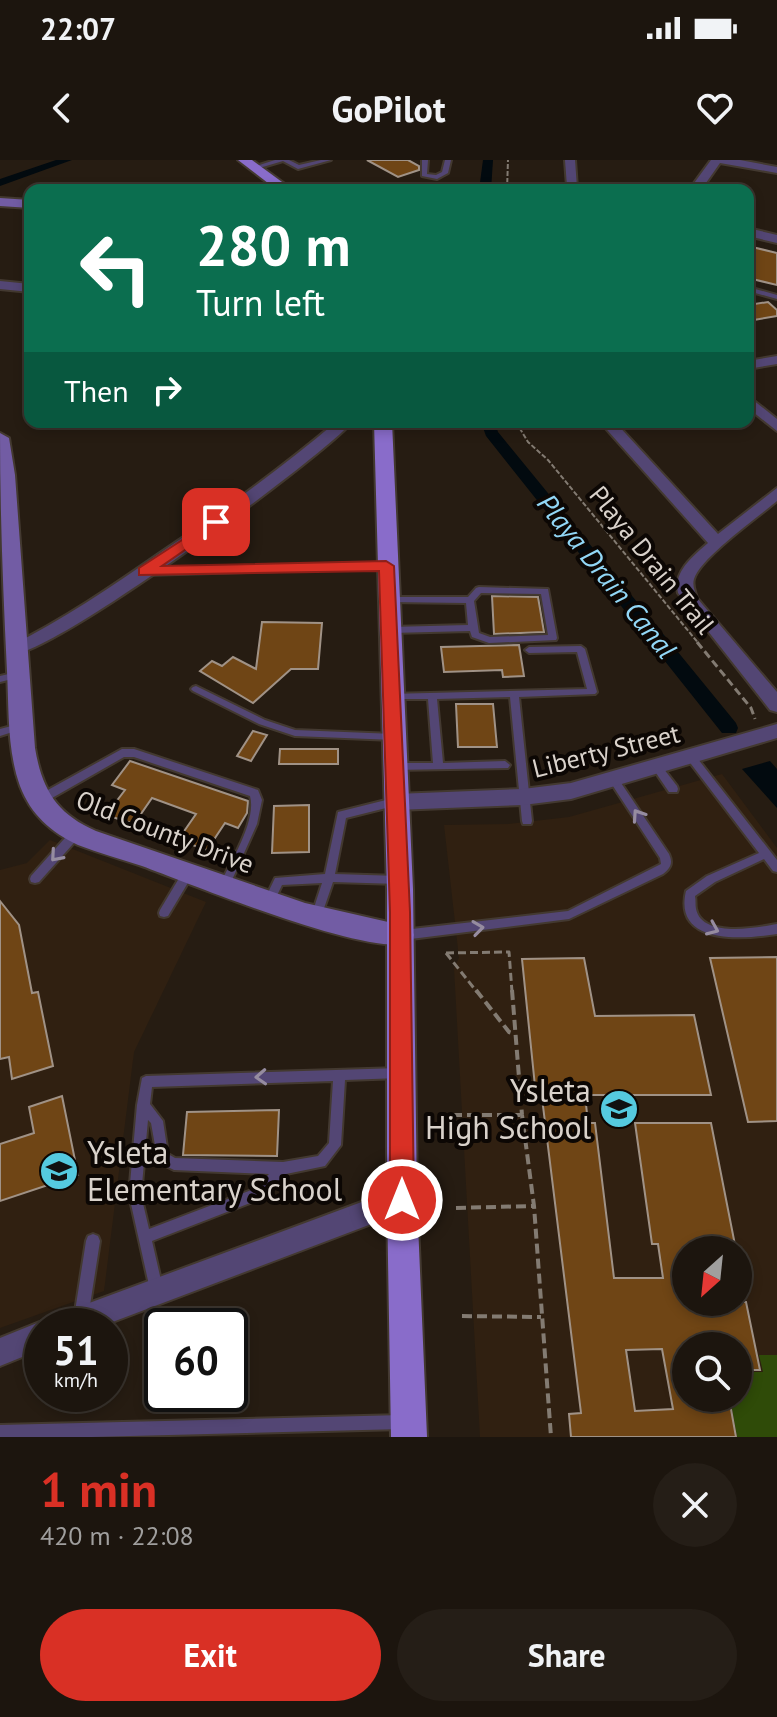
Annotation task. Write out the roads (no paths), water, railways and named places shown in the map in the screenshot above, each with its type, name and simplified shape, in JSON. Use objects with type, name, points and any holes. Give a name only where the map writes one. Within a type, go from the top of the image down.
[{"type":"main road","points":[[250,164],[278,184]]},
{"type":"main road","points":[[383,428],[401,935],[402,1200],[409,1429]]},
{"type":"street","points":[[570,160],[573,184]]},
{"type":"street","points":[[700,184],[720,160],[777,170]]},
{"type":"street","points":[[0,202],[24,204]]},
{"type":"street","points":[[754,233],[777,239]]},
{"type":"street","points":[[0,285],[24,287]]},
{"type":"street","points":[[754,364],[777,360]]},
{"type":"street","points":[[754,406],[777,427]]},
{"type":"street","points":[[16,650],[52,633],[144,572],[307,456],[338,428]]},
{"type":"street","points":[[612,428],[717,543]]},
{"type":"street","name":"Old County Drive","points":[[0,438],[6,475],[6,589],[16,650],[9,677],[11,730],[39,800],[54,818],[77,832],[268,903],[352,928],[401,935]]},
{"type":"street","points":[[777,493],[689,571],[685,590],[777,705]]},
{"type":"street","name":"Liberty Street","points":[[396,802],[523,797],[571,791],[770,731]]},
{"type":"street","points":[[113,1308],[402,1200]]},
{"type":"street","points":[[1,1355],[24,1344]]},
{"type":"lane","points":[[250,164],[283,160],[298,167],[328,160]]},
{"type":"lane","points":[[425,160],[424,175],[437,177],[445,173],[448,160]]},
{"type":"lane","points":[[754,291],[777,297]]},
{"type":"lane","points":[[144,572],[386,566]]},
{"type":"lane","points":[[388,599],[470,600],[479,590],[545,591],[553,638],[489,640],[475,635],[470,600]]},
{"type":"lane","points":[[389,630],[473,628],[473,621]]},
{"type":"lane","points":[[392,696],[592,692],[581,649],[529,650]]},
{"type":"lane","points":[[196,689],[262,722],[295,733],[394,737]]},
{"type":"lane","points":[[514,694],[527,821]]},
{"type":"lane","points":[[432,695],[438,766]]},
{"type":"lane","points":[[39,800],[122,753],[134,753],[254,793],[258,802],[254,818],[224,886]]},
{"type":"lane","points":[[691,757],[777,868]]},
{"type":"lane","points":[[395,767],[505,765]]},
{"type":"lane","points":[[657,767],[673,789]]},
{"type":"lane","points":[[401,935],[569,915],[666,866],[665,857],[614,780]]},
{"type":"lane","points":[[316,917],[329,878],[342,815],[396,802]]},
{"type":"lane","points":[[35,879],[77,832]]},
{"type":"lane","points":[[766,854],[711,879],[690,894],[688,905],[701,925],[719,934],[740,936],[777,929]]},
{"type":"lane","points":[[164,913],[188,873]]},
{"type":"lane","points":[[268,903],[279,881],[329,878],[399,880]]},
{"type":"lane","points":[[156,1292],[135,1195],[146,1082],[402,1073]]},
{"type":"lane","points":[[143,1105],[157,1121],[162,1158],[174,1164],[283,1168],[321,1162],[335,1145],[339,1074]]},
{"type":"lane","points":[[144,1237],[258,1194],[283,1168]]},
{"type":"lane","points":[[77,1308],[93,1241]]},
{"type":"lane","points":[[0,1432],[409,1429]]},
{"type":"waterway","points":[[0,183],[67,160]]},
{"type":"waterway","name":"Playa Drain Canal","points":[[486,184],[488,160]]},
{"type":"waterway","name":"Playa Drain Canal","points":[[490,428],[729,728]]},
{"type":"place","name":"Ysleta High School","points":[[619,1109]]},
{"type":"place","name":"Ysleta Elementary School","points":[[59,1171]]}]
